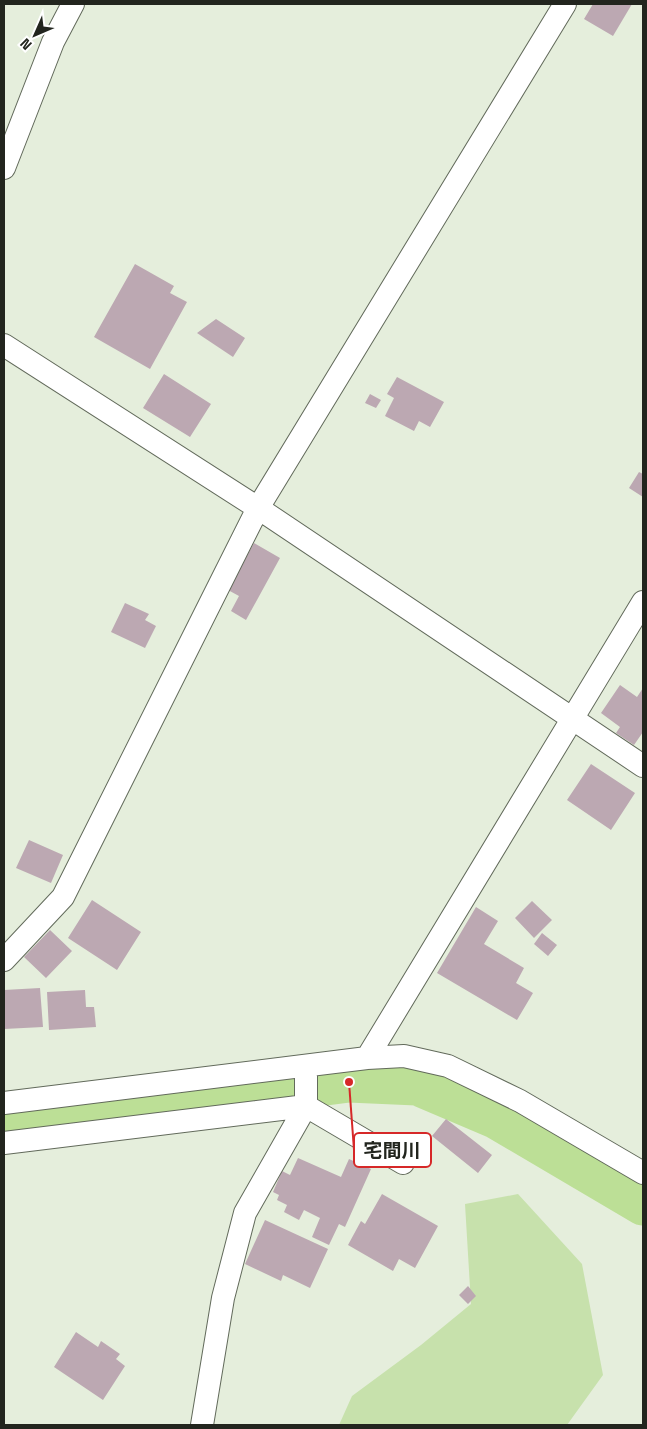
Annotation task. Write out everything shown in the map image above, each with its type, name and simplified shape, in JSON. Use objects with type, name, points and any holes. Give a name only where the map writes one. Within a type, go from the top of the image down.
[{"type":"street","points":[[4,168],[52,42],[73,4]]},
{"type":"street","points":[[4,960],[63,897],[258,508],[565,4]]},
{"type":"street","points":[[4,345],[258,508],[643,766]]},
{"type":"street","points":[[367,1058],[643,602]]},
{"type":"street","points":[[4,1103],[307,1071],[367,1058],[404,1056],[448,1066],[520,1101],[643,1173]]},
{"type":"street","points":[[202,1425],[223,1298],[245,1212],[306,1102],[307,1071]]},
{"type":"street","points":[[4,1143],[306,1102],[403,1163]]},
{"type":"green space","points":[[518,1194],[582,1264],[603,1375],[567,1425],[339,1425],[352,1396],[421,1345],[471,1304],[465,1204]]},
{"type":"building","points":[[593,4],[632,4],[613,36],[584,19]]},
{"type":"building","points":[[135,264],[174,286],[170,293],[187,302],[150,369],[94,337]]},
{"type":"building","points":[[216,319],[245,338],[233,357],[197,333]]},
{"type":"building","points":[[164,374],[211,404],[190,437],[143,408]]},
{"type":"building","points":[[397,377],[444,402],[430,427],[419,421],[414,431],[385,416],[394,398],[387,394]]},
{"type":"building","points":[[370,394],[381,400],[376,408],[365,403]]},
{"type":"building","points":[[639,472],[643,474],[643,497],[629,488]]},
{"type":"building","points":[[254,543],[280,558],[246,620],[231,611],[239,596],[228,590]]},
{"type":"building","points":[[125,603],[149,614],[145,620],[156,626],[145,648],[111,632]]},
{"type":"building","points":[[620,685],[637,697],[643,688],[643,732],[634,745],[616,733],[620,727],[601,713]]},
{"type":"building","points":[[591,764],[635,793],[611,830],[567,800]]},
{"type":"building","points":[[29,840],[63,855],[51,883],[16,868]]},
{"type":"building","points":[[92,900],[141,932],[117,970],[68,938]]},
{"type":"building","points":[[532,901],[552,920],[534,938],[515,918]]},
{"type":"building","points":[[476,907],[498,921],[484,944],[524,968],[516,983],[533,993],[517,1020],[437,973]]},
{"type":"building","points":[[50,930],[72,951],[46,978],[24,957]]},
{"type":"building","points":[[542,933],[557,945],[548,956],[534,944]]},
{"type":"building","points":[[40,988],[43,1027],[4,1029],[4,990]]},
{"type":"building","points":[[85,990],[86,1007],[94,1007],[96,1027],[49,1030],[47,992]]},
{"type":"building","points":[[446,1119],[492,1155],[478,1173],[432,1136]]},
{"type":"building","points":[[298,1158],[341,1177],[349,1159],[371,1169],[345,1227],[339,1224],[329,1245],[312,1237],[320,1218],[304,1210],[299,1220],[284,1212],[287,1205],[277,1200],[279,1195],[273,1192],[282,1171],[290,1175]]},
{"type":"building","points":[[382,1194],[438,1226],[415,1268],[399,1259],[393,1271],[348,1245],[361,1221],[365,1224]]},
{"type":"building","points":[[265,1220],[328,1249],[310,1288],[283,1275],[281,1281],[245,1264]]},
{"type":"building","points":[[468,1286],[476,1296],[468,1304],[459,1295]]},
{"type":"building","points":[[76,1332],[98,1347],[101,1341],[120,1354],[116,1359],[125,1366],[103,1400],[54,1367]]},
{"type":"waterway","points":[[4,1127],[349,1082],[417,1085],[497,1119],[643,1205]]},
{"type":"place","name":"宅間川","points":[[349,1082]]}]
